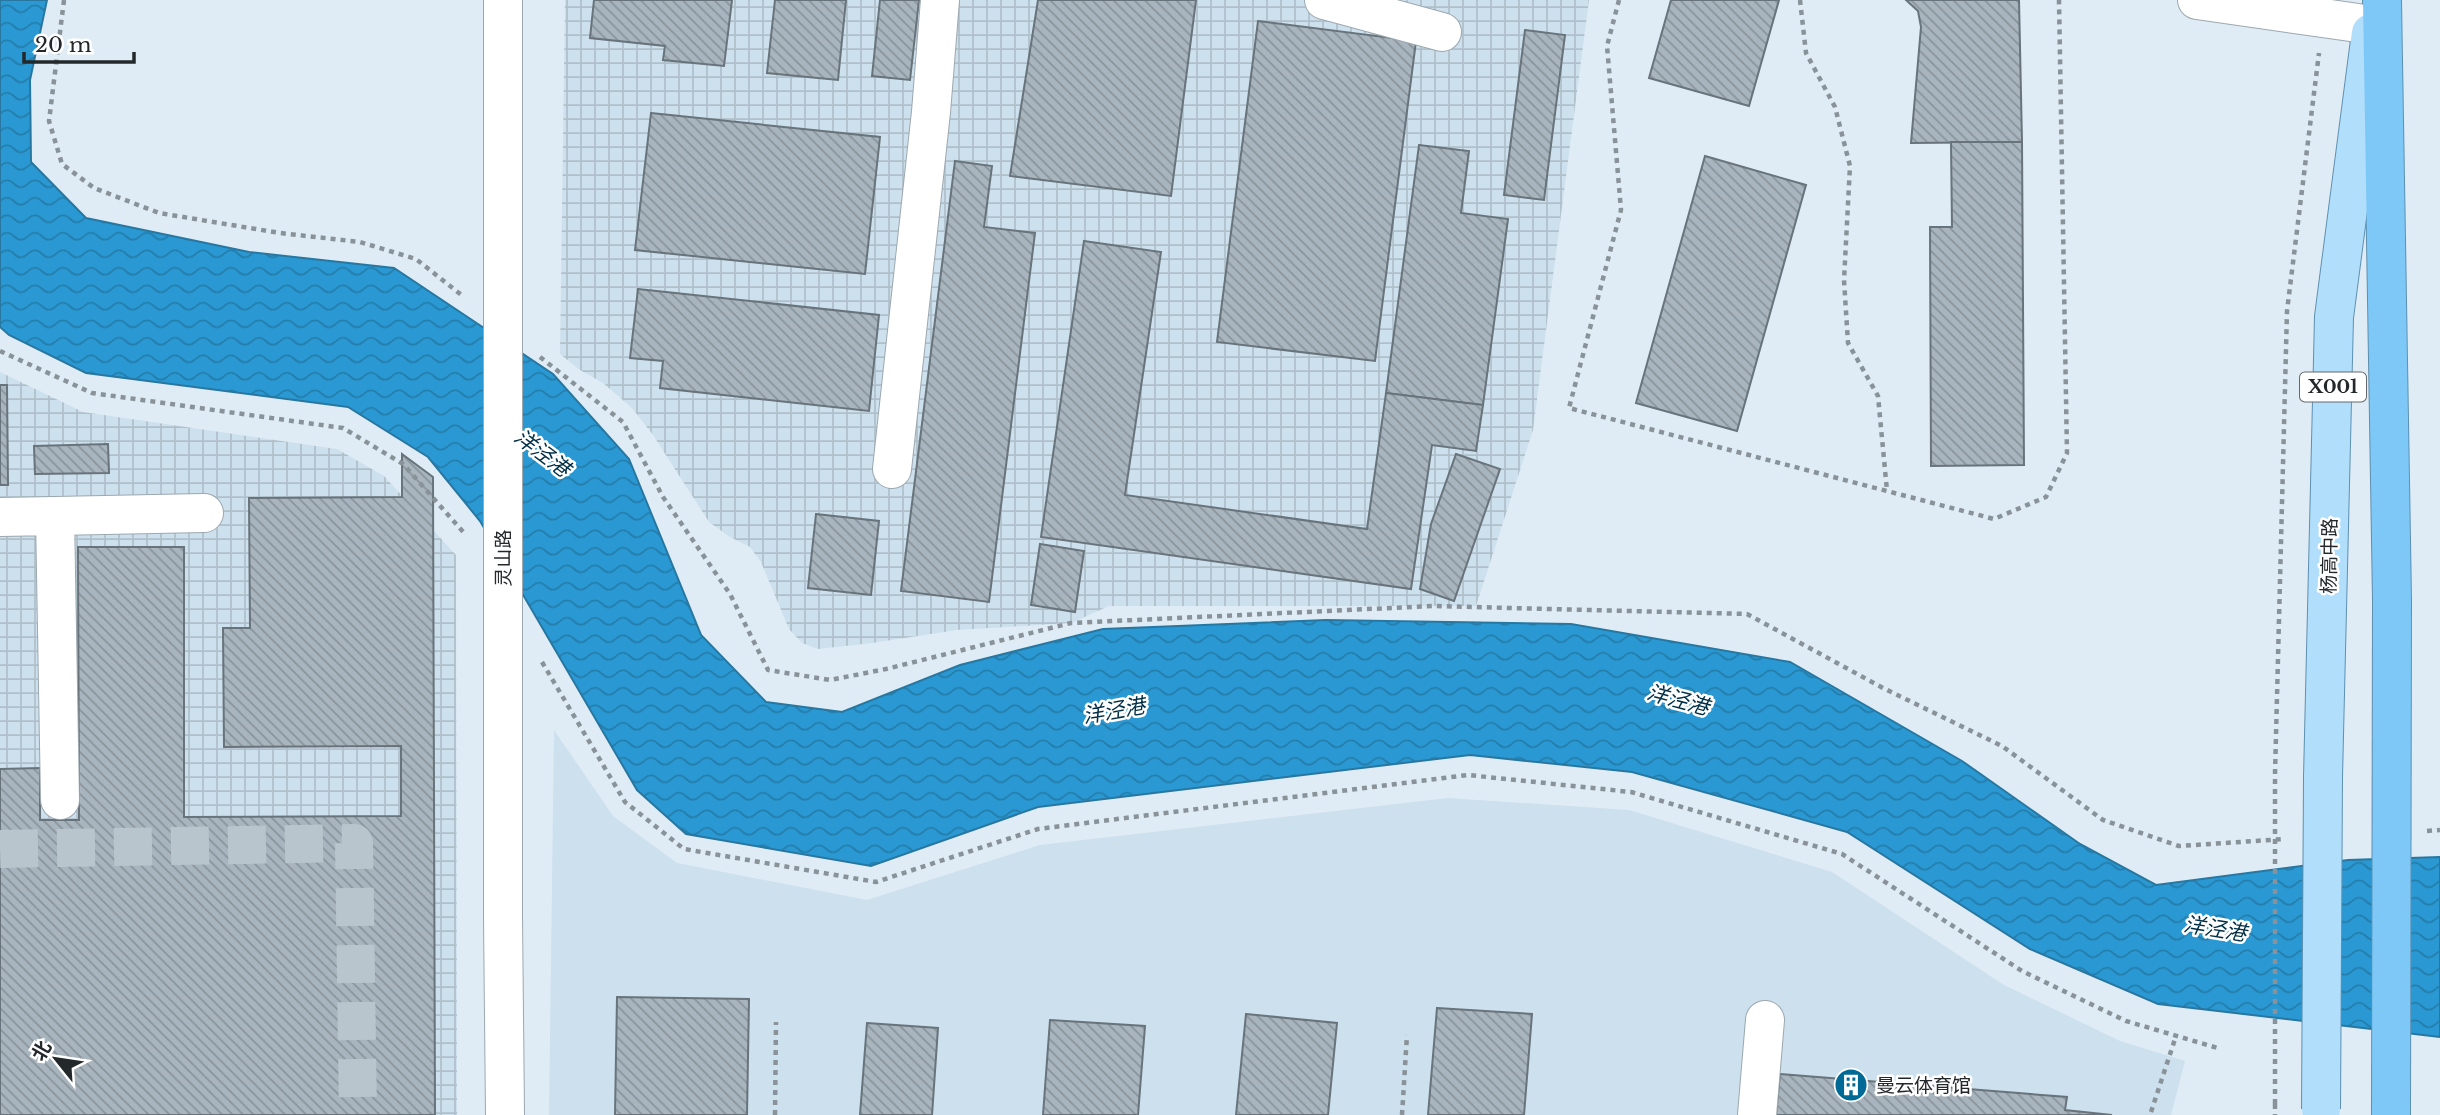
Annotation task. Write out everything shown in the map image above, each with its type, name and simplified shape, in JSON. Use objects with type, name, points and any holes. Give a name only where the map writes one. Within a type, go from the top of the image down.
[{"type":"highway","name":"X001","points":[[2377,8],[2392,600],[2391,1115]]},
{"type":"main road","name":"杨高中路","points":[[2321,1112],[2323,777],[2334,317],[2377,8]]},
{"type":"street","name":"灵山路","points":[[503,0],[505,1115]]},
{"type":"street","points":[[892,470],[940,0]]},
{"type":"street","points":[[1324,0],[1441,32]]},
{"type":"street","points":[[2197,0],[2323,19],[2377,8]]},
{"type":"street","points":[[0,516],[204,513]]},
{"type":"street","points":[[55,516],[60,800]]},
{"type":"street","points":[[1757,1115],[1765,1020]]},
{"type":"path","points":[[64,0],[49,121],[62,164],[94,188],[159,213],[280,233],[360,242],[416,259],[470,302]]},
{"type":"path","points":[[1619,0],[1607,47],[1621,211],[1569,408],[1994,519],[2046,497],[2067,453],[2059,0]]},
{"type":"path","points":[[1800,0],[1807,53],[1835,107],[1850,166],[1844,280],[1848,343],[1878,396],[1887,491]]},
{"type":"path","points":[[2275,1115],[2275,774],[2287,310],[2323,19]]},
{"type":"path","points":[[0,351],[92,393],[343,428],[403,464],[471,540]]},
{"type":"path","points":[[536,354],[623,422],[663,497],[730,594],[768,670],[830,680],[1071,623],[1433,606],[1747,614],[1883,688],[2002,746],[2104,820],[2179,846],[2289,839]]},
{"type":"path","points":[[541,659],[625,802],[684,849],[876,882],[1038,829],[1468,775],[1631,792],[1842,854],[2022,971],[2126,1021],[2221,1049]]},
{"type":"path","points":[[2426,831],[2440,830]]},
{"type":"path","points":[[775,1115],[776,1022]]},
{"type":"path","points":[[1402,1115],[1407,1035]]},
{"type":"path","points":[[2151,1112],[2176,1035]]},
{"type":"shaded area","points":[[565,0],[1589,0],[1533,430],[1476,606],[1109,606],[1071,623],[957,630],[818,649],[802,643],[789,629],[761,562],[750,547],[709,522],[653,435],[632,408],[603,383],[560,354]]},
{"type":"shaded area","points":[[0,372],[83,412],[337,449],[384,476],[456,555],[457,1115],[0,1115]]},
{"type":"shaded area","points":[[554,730],[613,816],[677,863],[867,900],[1040,845],[1448,798],[1629,810],[1832,872],[2004,985],[2120,1041],[2185,1061],[2171,1115],[549,1115]]},
{"type":"water","name":"洋泾港","points":[[0,0],[47,0],[30,80],[31,162],[86,218],[249,252],[394,268],[553,374],[629,459],[701,635],[766,702],[842,712],[960,665],[1103,629],[1326,620],[1571,624],[1790,662],[1962,761],[2080,844],[2156,885],[2348,860],[2440,857],[2440,1037],[2158,1004],[2030,949],[1847,832],[1632,772],[1470,755],[1038,807],[871,866],[686,834],[637,790],[480,521],[428,457],[348,407],[86,373],[9,335],[0,327]]},
{"type":"building","points":[[594,0],[732,0],[724,66],[663,60],[665,46],[590,38]]},
{"type":"building","points":[[775,0],[846,0],[838,80],[767,73]]},
{"type":"building","points":[[880,0],[919,0],[910,80],[872,76]]},
{"type":"building","points":[[1038,0],[1196,0],[1171,196],[1010,176]]},
{"type":"building","points":[[1671,0],[1779,0],[1749,106],[1649,78]]},
{"type":"building","points":[[1906,0],[2019,0],[2022,142],[1911,143],[1921,27],[1918,11]]},
{"type":"building","points":[[1258,21],[1416,41],[1375,361],[1217,342]]},
{"type":"building","points":[[1525,30],[1565,35],[1544,200],[1504,195]]},
{"type":"building","points":[[651,113],[880,137],[865,274],[635,250]]},
{"type":"building","points":[[1951,142],[2022,142],[2024,465],[1931,466],[1930,227],[1952,227]]},
{"type":"building","points":[[1419,145],[1469,151],[1461,213],[1508,219],[1483,405],[1386,393]]},
{"type":"building","points":[[1705,156],[1806,185],[1737,431],[1636,403]]},
{"type":"building","points":[[955,161],[992,166],[984,227],[1035,233],[989,602],[901,591]]},
{"type":"building","points":[[1084,241],[1161,252],[1125,495],[1367,529],[1386,393],[1483,405],[1476,451],[1432,445],[1411,589],[1041,537]]},
{"type":"building","points":[[638,289],[879,315],[869,411],[660,388],[663,361],[630,358]]},
{"type":"building","points":[[0,385],[7,385],[8,485],[0,485]]},
{"type":"building","points":[[108,444],[109,473],[35,474],[34,446]]},
{"type":"building","points":[[402,454],[433,477],[435,1115],[0,1115],[0,769],[40,768],[40,820],[79,820],[78,547],[184,547],[184,817],[401,816],[401,746],[224,747],[223,628],[250,628],[249,498],[402,497]]},
{"type":"building","points":[[1456,454],[1500,469],[1454,601],[1420,589],[1431,524]]},
{"type":"building","points":[[816,514],[879,521],[871,595],[808,588]]},
{"type":"building","points":[[1040,544],[1084,551],[1075,612],[1031,605]]},
{"type":"building","points":[[617,997],[749,999],[747,1115],[615,1115]]},
{"type":"building","points":[[1437,1008],[1532,1014],[1524,1115],[1428,1115]]},
{"type":"building","points":[[1246,1014],[1337,1023],[1328,1115],[1236,1115]]},
{"type":"building","points":[[1050,1020],[1145,1026],[1138,1115],[1043,1115]]},
{"type":"building","points":[[867,1023],[938,1028],[932,1115],[860,1115]]},
{"type":"building","name":"曼云体育馆","points":[[1780,1074],[2067,1097],[2065,1110],[2112,1115],[1776,1115]]},
{"type":"tunnel","points":[[0,849],[354,843],[358,1115]]},
{"type":"place","name":"曼云体育馆","points":[[1851,1085]]}]
